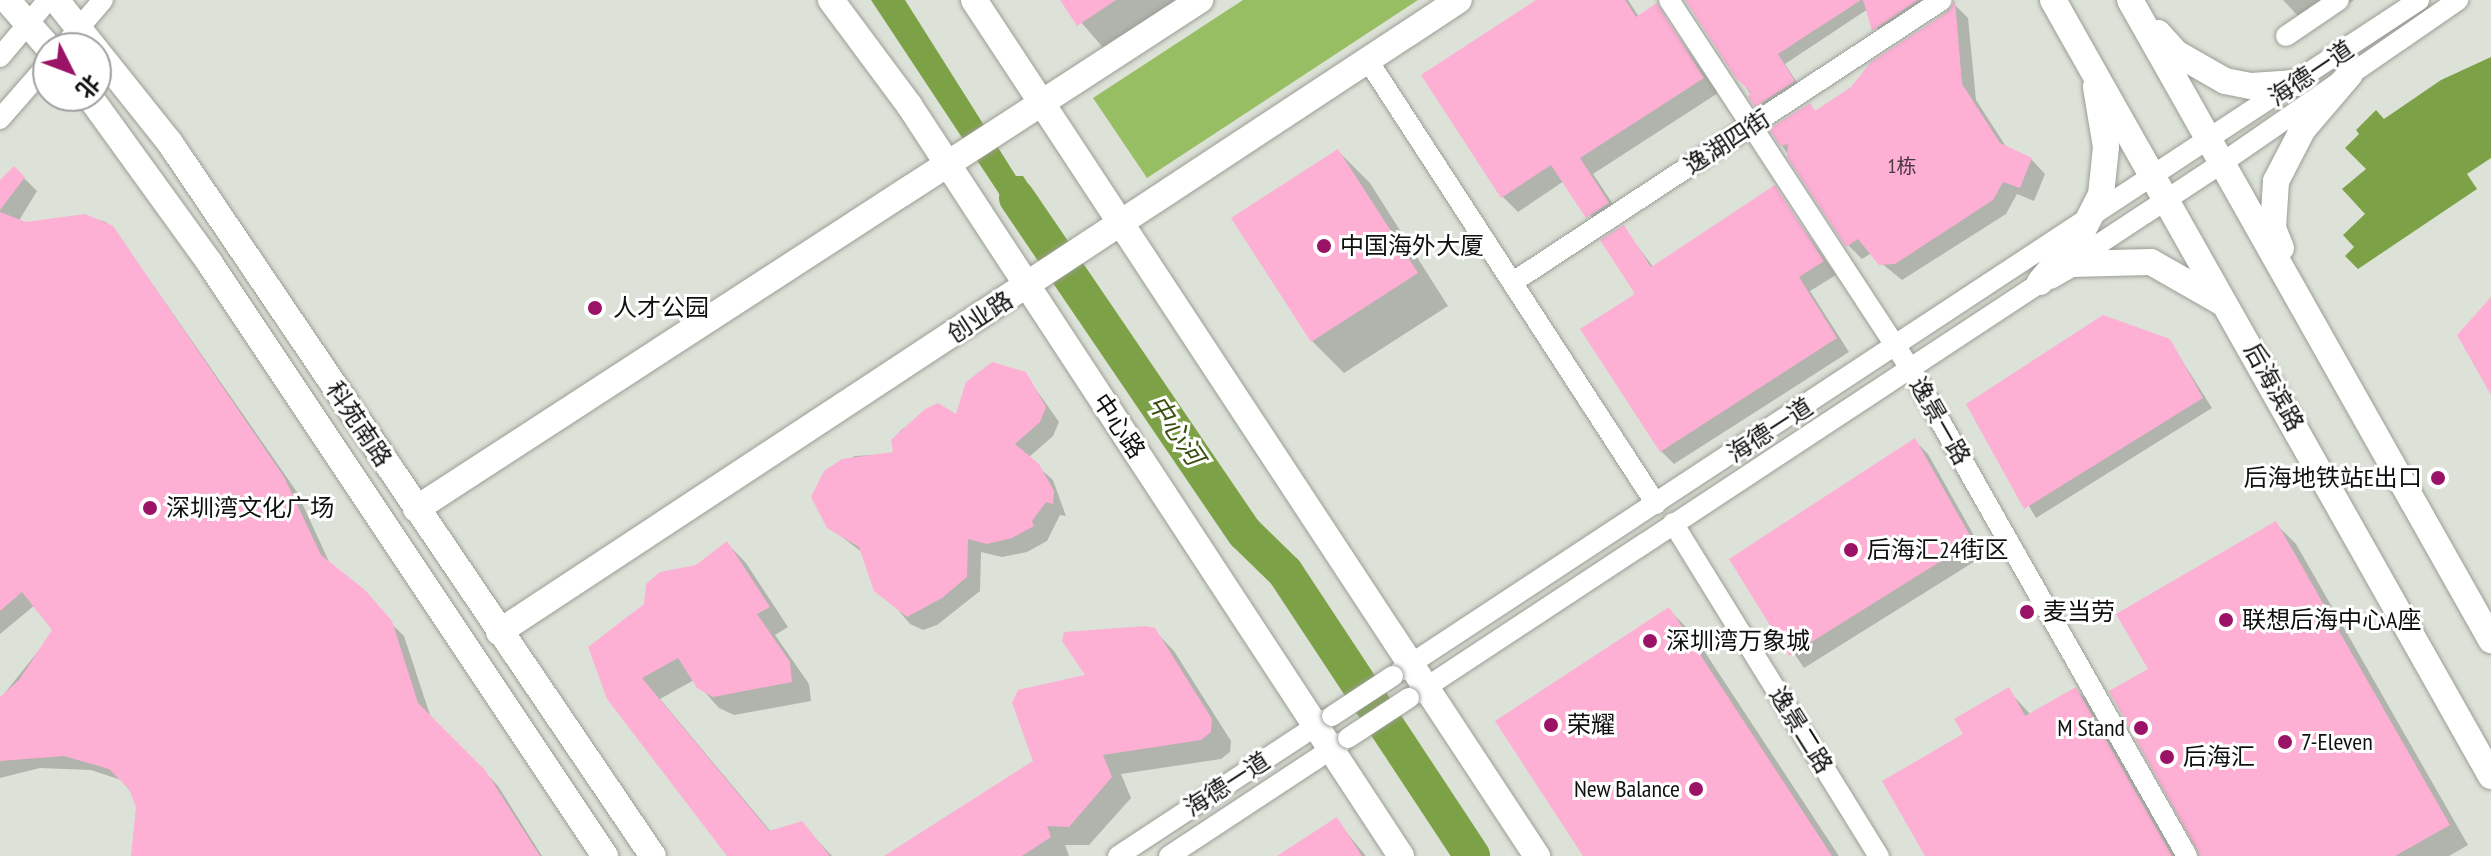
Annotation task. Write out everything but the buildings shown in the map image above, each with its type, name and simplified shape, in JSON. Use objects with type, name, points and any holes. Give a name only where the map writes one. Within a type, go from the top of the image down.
[{"type":"main road","points":[[7,0],[35,32]]},
{"type":"main road","name":"科苑南路","points":[[56,0],[170,143],[653,856]]},
{"type":"main road","name":"中心路","points":[[831,0],[953,163],[1033,282],[1340,744],[1401,856]]},
{"type":"main road","points":[[974,0],[1033,112],[1402,670],[1537,856]]},
{"type":"main road","points":[[416,509],[1033,112],[1200,0]]},
{"type":"main road","name":"后海滨路","points":[[2053,0],[2491,776]]},
{"type":"main road","name":"创业路","points":[[499,632],[1369,62],[1454,2]]},
{"type":"main road","points":[[2131,2],[2176,53],[2202,70],[2251,86],[2297,83]]},
{"type":"main road","points":[[2131,2],[2297,288],[2491,640]]},
{"type":"main road","points":[[2040,282],[2088,222],[2101,195],[2106,147],[2092,68]]},
{"type":"main road","points":[[2297,288],[2273,228],[2276,181],[2303,129],[2350,74]]},
{"type":"main road","name":"科苑南路","points":[[101,112],[209,262],[605,856]]},
{"type":"main road","points":[[2040,282],[2071,264],[2151,262],[2183,276],[2229,308]]},
{"type":"street","points":[[0,57],[48,0]]},
{"type":"street","points":[[76,32],[103,0]]},
{"type":"street","name":"逸景一路","points":[[1669,0],[1910,368],[2187,856]]},
{"type":"street","name":"逸湖四街","points":[[1513,282],[1942,0]]},
{"type":"street","points":[[2286,36],[2339,0]]},
{"type":"street","name":"海德一道","points":[[2216,152],[2297,83],[2419,0]]},
{"type":"street","name":"海德一道","points":[[1169,856],[2040,282],[2161,188],[2216,152],[2350,74],[2458,0]]},
{"type":"street","points":[[1369,62],[1656,504]]},
{"type":"street","points":[[0,119],[32,82]]},
{"type":"street","name":"海德一道","points":[[1118,856],[2088,222],[2161,188]]},
{"type":"street","name":"逸景二路","points":[[1673,523],[1879,856]]},
{"type":"shaded area","points":[[871,0],[905,0],[1016,176],[1023,176],[1058,229],[1033,245]]},
{"type":"shaded area","points":[[1243,0],[1418,0],[1147,178],[1093,98]]},
{"type":"shaded area","points":[[2491,57],[2491,158],[2467,174],[2477,189],[2358,269],[2345,256],[2354,247],[2343,235],[2365,214],[2342,189],[2366,169],[2345,148],[2359,134],[2356,130],[2376,110],[2384,119],[2441,80]]},
{"type":"waterway","name":"中心河","points":[[1017,198],[1245,533],[1285,572],[1472,856]]},
{"type":"place","name":"中国海外大厦","points":[[1324,246]]},
{"type":"place","name":"人才公园","points":[[595,308]]},
{"type":"place","name":"后海地铁站E出口","points":[[2438,478]]},
{"type":"place","name":"深圳湾文化广场","points":[[150,508]]},
{"type":"place","name":"后海汇24街区","points":[[1851,550]]},
{"type":"place","name":"麦当劳","points":[[2027,612]]},
{"type":"place","name":"联想后海中心A座","points":[[2226,620]]},
{"type":"place","name":"深圳湾万象城","points":[[1650,641]]},
{"type":"place","name":"荣耀","points":[[1551,725]]},
{"type":"place","name":"M Stand","points":[[2141,728]]},
{"type":"place","name":"7-Eleven","points":[[2285,742]]},
{"type":"place","name":"后海汇","points":[[2167,757]]},
{"type":"place","name":"New Balance","points":[[1696,789]]}]
